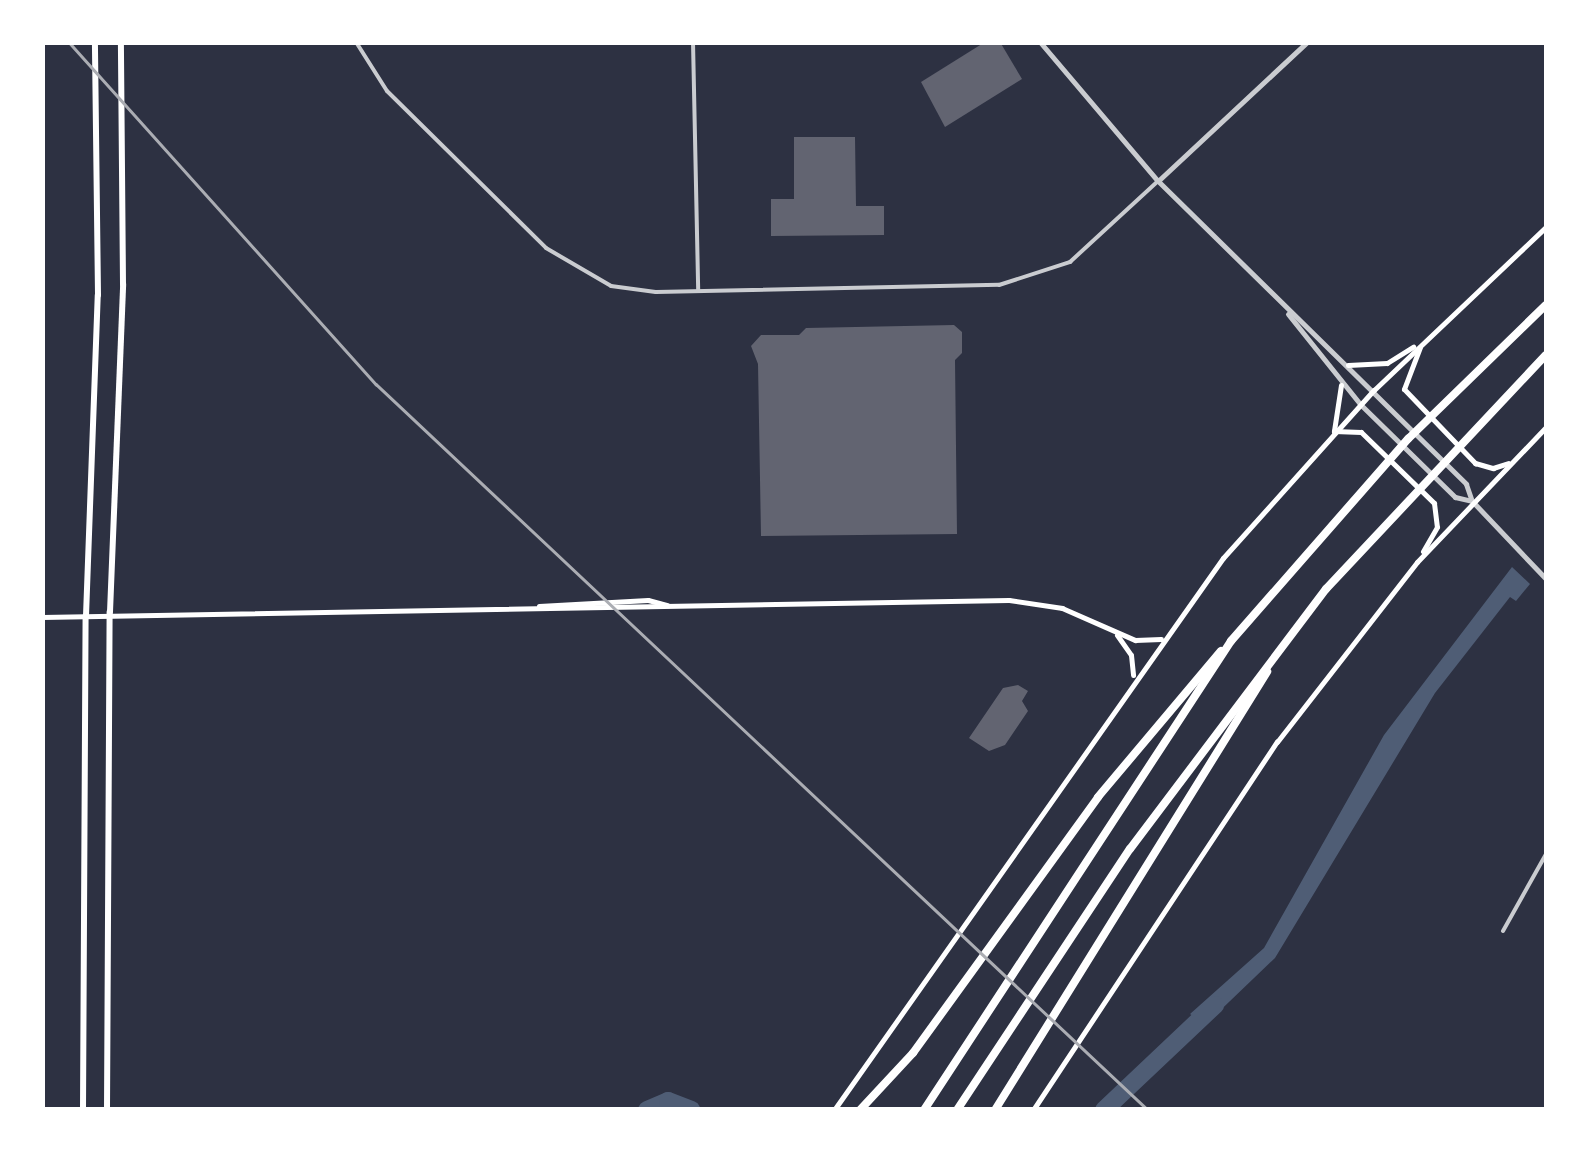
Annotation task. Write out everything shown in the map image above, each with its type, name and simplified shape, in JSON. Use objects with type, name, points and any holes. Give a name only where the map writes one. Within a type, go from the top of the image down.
[{"type":"highway","points":[[860,1110],[912,1053],[1189,681],[1231,641],[1447,399],[1546,305]]},
{"type":"highway","points":[[956,1110],[1130,849],[1275,656],[1394,513],[1546,355]]},
{"type":"highway","points":[[924,1110],[1231,641]]},
{"type":"highway","points":[[996,1110],[1130,903],[1275,656]]},
{"type":"main road","points":[[82,1110],[86,616],[98,295],[95,42]]},
{"type":"main road","points":[[107,1110],[110,612],[122,324],[121,42]]},
{"type":"main road","points":[[834,1110],[1160,639],[1334,431],[1424,340],[1546,227]]},
{"type":"main road","points":[[1348,365],[1387,363],[1424,340]]},
{"type":"main road","points":[[1424,340],[1404,376],[1404,389],[1475,463],[1492,468],[1513,461]]},
{"type":"main road","points":[[1334,431],[1342,385]]},
{"type":"main road","points":[[1033,1110],[1276,742],[1416,562],[1546,427]]},
{"type":"main road","points":[[1334,431],[1362,432],[1434,504],[1438,526],[1416,562]]},
{"type":"main road","points":[[42,616],[1025,601],[1062,608],[1116,633],[1160,639]]},
{"type":"main road","points":[[1116,633],[1131,655],[1133,678]]},
{"type":"street","points":[[356,42],[386,91],[565,263],[611,286],[698,291],[976,286],[1030,278],[1090,247],[1306,42]]},
{"type":"street","points":[[693,42],[698,291]]},
{"type":"street","points":[[1040,42],[1158,181],[1466,484],[1472,501],[1546,579]]},
{"type":"street","points":[[1288,312],[1294,330],[1360,404],[1455,497],[1472,501]]},
{"type":"street","points":[[1504,931],[1546,854]]},
{"type":"water","points":[[1512,567],[1530,584],[1516,601],[1510,597],[1435,693],[1275,958],[1205,1025],[1190,1014],[1264,948],[1384,735]]},
{"type":"building","points":[[985,42],[1000,42],[1022,79],[945,127],[921,82]]},
{"type":"building","points":[[794,137],[855,137],[856,206],[884,206],[884,235],[771,236],[771,199],[794,199]]},
{"type":"building","points":[[954,325],[962,332],[962,353],[955,360],[957,534],[761,536],[758,364],[751,346],[761,335],[799,335],[806,328]]},
{"type":"building","points":[[1018,685],[1028,691],[1022,701],[1028,711],[1005,745],[989,751],[969,738],[1003,688]]},
{"type":"waterway","points":[[1104,1110],[1215,1005]]},
{"type":"waterway","points":[[647,1110],[668,1101],[691,1110]]},
{"type":"tram line","points":[[69,42],[376,384],[1148,1110]]}]
